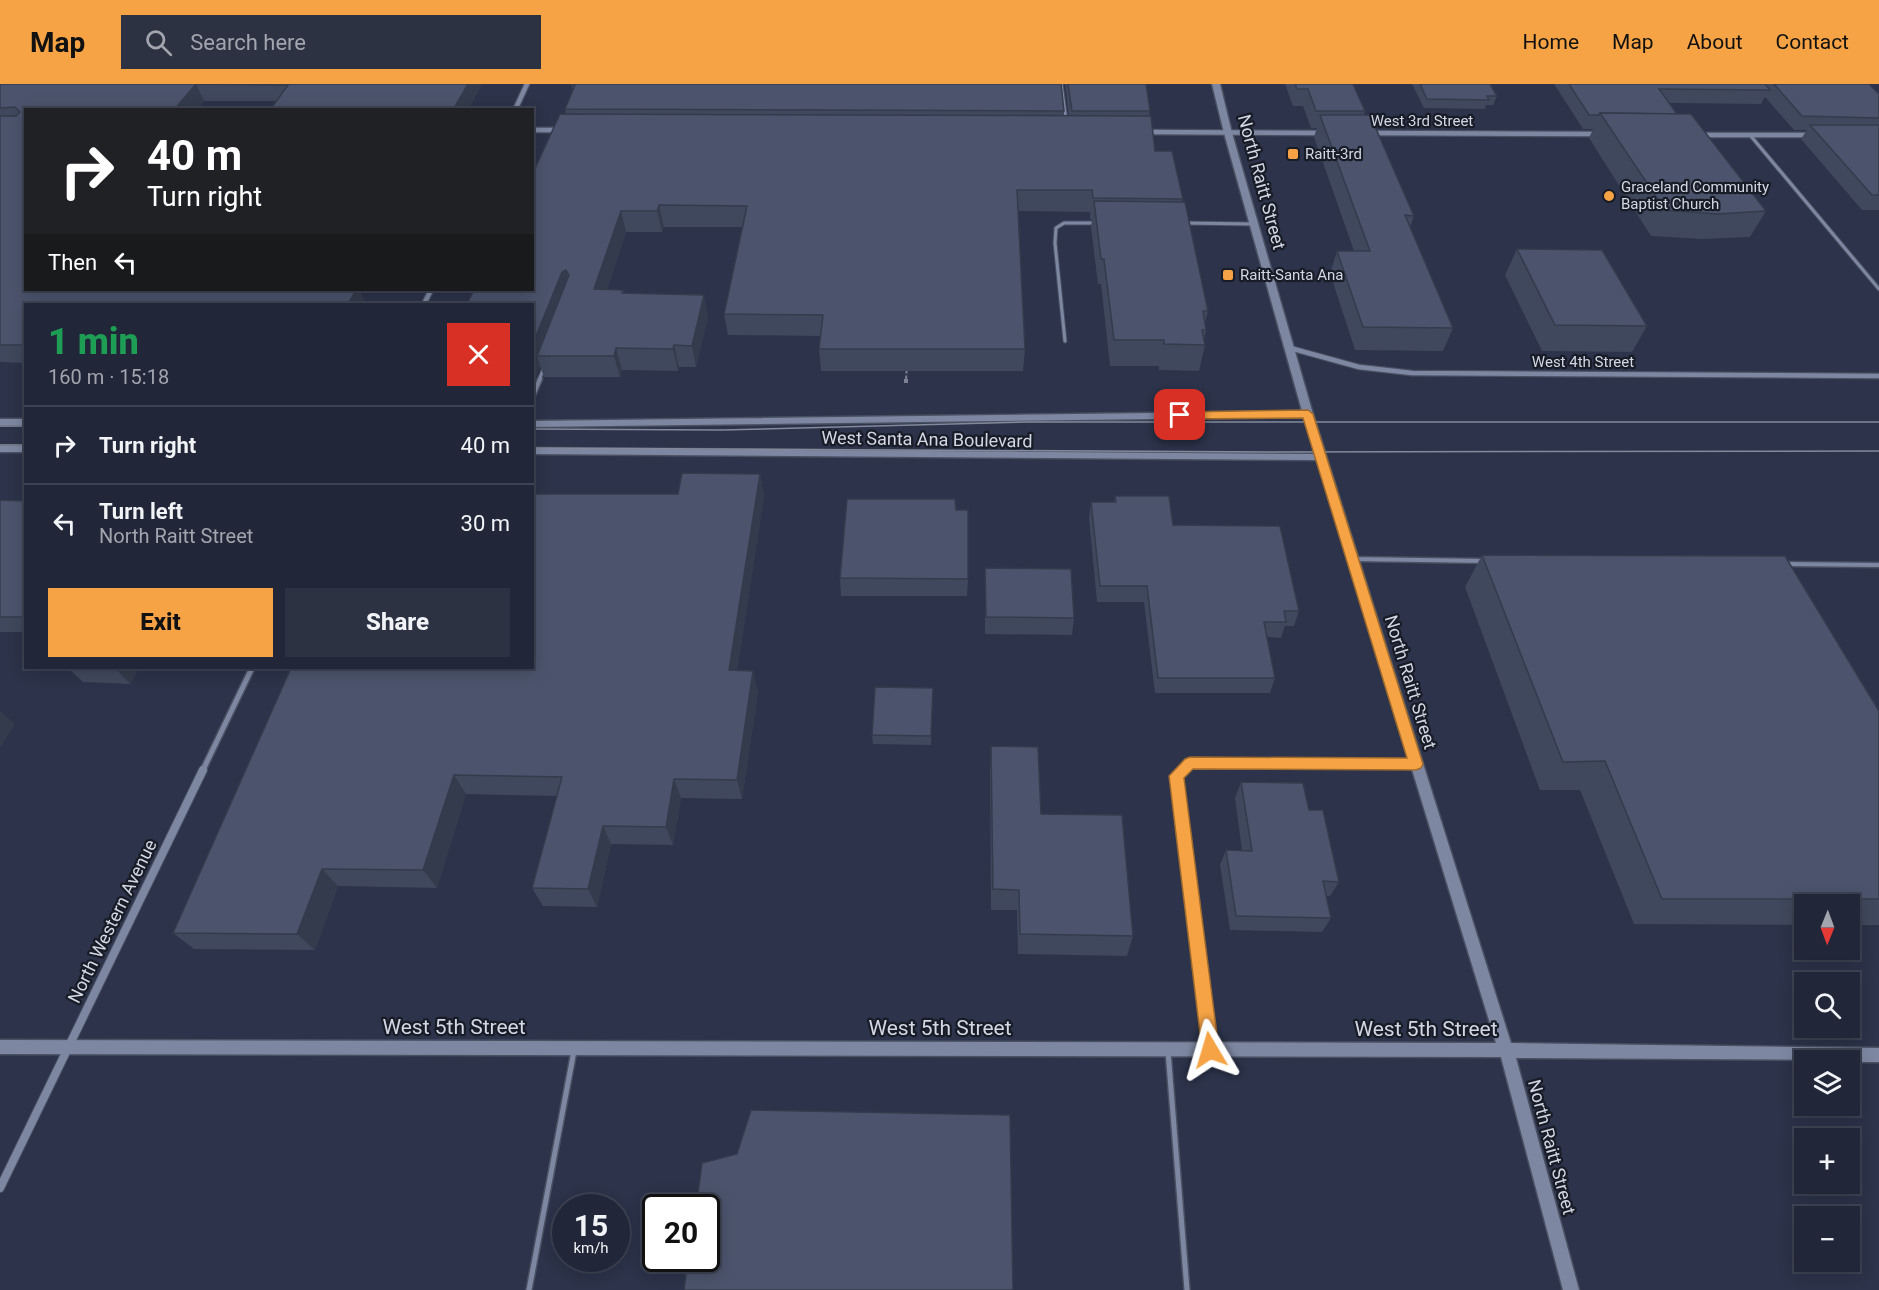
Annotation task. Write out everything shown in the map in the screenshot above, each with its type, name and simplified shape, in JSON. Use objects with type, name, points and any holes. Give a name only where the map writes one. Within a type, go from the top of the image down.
[{"type":"street","points":[[515,108],[527,84]]},
{"type":"street","name":"North Raitt Street","points":[[1216,84],[1253,224],[1308,414],[1506,1050],[1571,1290]]},
{"type":"street","points":[[534,130],[568,130]]},
{"type":"street","points":[[1136,132],[1323,133]]},
{"type":"street","name":"West 3rd Street","points":[[1358,133],[1607,134]]},
{"type":"street","points":[[1690,135],[1820,135]]},
{"type":"street","name":"West 4th Street","points":[[1290,348],[1359,367],[1412,373],[1879,376]]},
{"type":"street","name":"West Santa Ana Boulevard","points":[[534,424],[1308,414]]},
{"type":"street","points":[[0,422],[24,422]]},
{"type":"street","points":[[0,449],[24,449]]},
{"type":"street","name":"West Santa Ana Boulevard","points":[[534,452],[1322,457]]},
{"type":"street","name":"North Western Avenue","points":[[0,1188],[252,669]]},
{"type":"street","name":"West 5th Street","points":[[0,1047],[1506,1050],[1879,1055]]},
{"type":"lane","points":[[1060,84],[1066,120]]},
{"type":"lane","points":[[1749,135],[1879,289]]},
{"type":"lane","points":[[1065,341],[1055,243],[1056,228],[1064,223],[1107,223]]},
{"type":"lane","points":[[1180,223],[1253,224]]},
{"type":"lane","points":[[534,393],[548,359]]},
{"type":"lane","points":[[1353,559],[1488,561]]},
{"type":"lane","points":[[1784,564],[1879,565]]},
{"type":"lane","points":[[1210,1050],[1176,776],[1190,763],[1416,764]]},
{"type":"lane","points":[[529,1290],[574,1048]]},
{"type":"lane","points":[[1167,1050],[1187,1290]]},
{"type":"path","points":[[906,383],[907,361]]},
{"type":"building","points":[[0,84],[196,84],[176,108],[24,108],[24,291],[355,291],[349,303],[24,303],[24,345],[0,345],[0,116],[16,116],[20,112],[15,107],[0,108]]},
{"type":"building","points":[[196,84],[468,84],[454,108],[271,108],[288,85]]},
{"type":"building","points":[[572,84],[1061,84],[1064,111],[565,109],[575,85]]},
{"type":"building","points":[[1068,84],[1146,84],[1150,111],[1072,111]]},
{"type":"building","points":[[1295,84],[1353,84],[1365,111],[1316,111],[1308,89],[1297,89]]},
{"type":"building","points":[[1420,84],[1490,84],[1497,96],[1487,96],[1489,100],[1427,99]]},
{"type":"building","points":[[1569,84],[1765,84],[1770,90],[1659,89],[1677,114],[1600,113],[1589,115]]},
{"type":"building","points":[[1774,84],[1869,84],[1879,94],[1879,118],[1802,116]]},
{"type":"building","points":[[1600,113],[1691,114],[1766,211],[1717,214],[1665,210]]},
{"type":"building","points":[[560,114],[1151,116],[1155,151],[1172,151],[1183,199],[1093,198],[1092,190],[1017,190],[1025,349],[819,349],[823,315],[724,314],[747,206],[659,205],[657,211],[621,211],[594,289],[623,290],[622,293],[704,295],[692,346],[674,345],[673,349],[616,348],[614,356],[537,356],[569,275],[566,270],[562,272],[534,341],[534,303],[468,303],[474,291],[534,291],[534,171]]},
{"type":"building","points":[[1320,115],[1370,115],[1414,216],[1405,215],[1453,328],[1363,327],[1337,251],[1370,251]]},
{"type":"building","points":[[1810,125],[1879,125],[1879,195],[1872,195]]},
{"type":"building","points":[[1094,201],[1185,202],[1208,311],[1203,311],[1206,330],[1202,330],[1205,345],[1164,344],[1164,340],[1114,340]]},
{"type":"building","points":[[1517,249],[1602,250],[1647,326],[1555,325]]},
{"type":"building","points":[[682,473],[760,474],[729,670],[753,671],[737,780],[674,779],[666,827],[603,826],[588,889],[532,888],[562,777],[454,775],[423,870],[322,869],[297,934],[173,933],[291,669],[534,669],[534,494],[678,494]]},
{"type":"building","points":[[1115,496],[1169,496],[1173,525],[1280,526],[1299,611],[1284,611],[1286,622],[1264,622],[1275,678],[1158,678],[1147,586],[1100,586],[1091,502],[1116,502]]},
{"type":"building","points":[[847,499],[955,499],[956,510],[968,510],[968,579],[840,578]]},
{"type":"building","points":[[0,500],[24,501],[24,617],[0,617]]},
{"type":"building","points":[[1482,555],[1785,556],[1879,711],[1879,899],[1860,899],[1860,894],[1794,894],[1794,899],[1662,899],[1605,761],[1563,762]]},
{"type":"building","points":[[985,568],[1071,569],[1074,618],[986,617]]},
{"type":"building","points":[[875,687],[933,688],[931,736],[872,735]]},
{"type":"building","points":[[991,746],[1038,747],[1041,814],[1122,815],[1133,936],[1020,934],[1019,890],[993,889]]},
{"type":"building","points":[[1241,782],[1303,783],[1309,810],[1323,810],[1339,882],[1323,881],[1331,918],[1236,916],[1226,850],[1252,851]]},
{"type":"building","points":[[751,1110],[1010,1115],[1013,1290],[684,1290],[686,1272],[720,1272],[720,1194],[698,1194],[702,1163],[737,1154]]},
{"type":"tram line","points":[[534,429],[722,430],[1027,422],[1879,422]]},
{"type":"tram line","points":[[0,426],[24,426]]},
{"type":"tram line","points":[[0,445],[24,445]]},
{"type":"tram line","points":[[534,448],[1272,452],[1879,451]]},
{"type":"place","name":"Raitt-3rd","points":[[1293,154]]},
{"type":"place","name":"Graceland Community Baptist Church","points":[[1609,196]]},
{"type":"place","name":"Raitt-Santa Ana","points":[[1228,275]]},
{"type":"route","points":[[1180,415],[1308,414],[1416,764],[1190,763],[1176,776],[1210,1050]]}]
